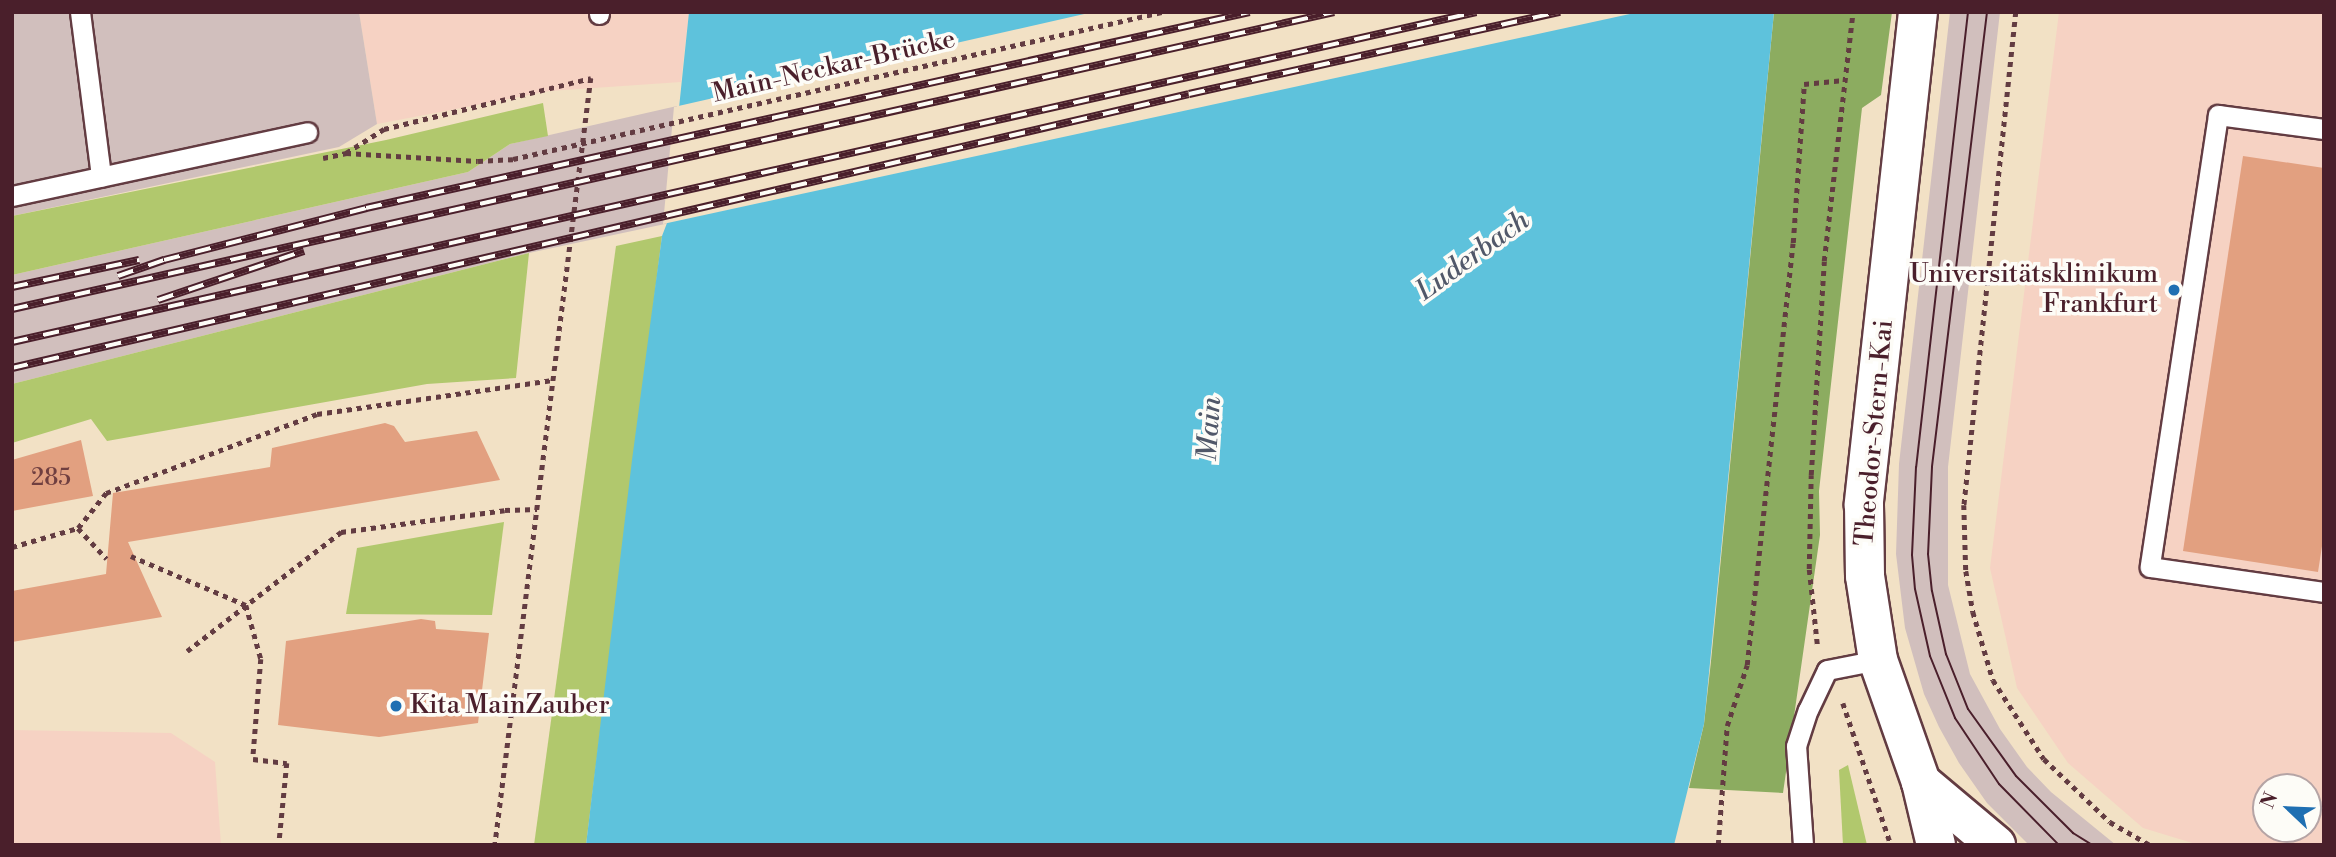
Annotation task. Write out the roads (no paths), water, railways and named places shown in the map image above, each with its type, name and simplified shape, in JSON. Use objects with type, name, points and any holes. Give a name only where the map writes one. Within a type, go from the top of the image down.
[{"type":"main road","name":"Theodor-Stern-Kai","points":[[1918,12],[1864,505],[1865,576],[1878,660],[1921,782],[1937,845]]},
{"type":"main road","points":[[1921,782],[1996,845]]},
{"type":"lane","points":[[80,12],[102,177]]},
{"type":"lane","points":[[2324,129],[2218,115],[2150,567],[2324,592]]},
{"type":"lane","points":[[12,196],[307,132]]},
{"type":"lane","points":[[1803,845],[1796,747],[1808,710],[1828,670],[1878,660]]},
{"type":"water","points":[[689,12],[1774,12],[1704,724],[1674,845],[586,845],[632,460],[662,236],[667,223]]},
{"type":"tram line","points":[[1968,12],[1916,467],[1912,555],[1915,589],[1930,656],[1955,718],[1999,784],[2059,845]]},
{"type":"tram line","points":[[1987,12],[1932,467],[1928,554],[1932,591],[1946,654],[1968,709],[2016,776],[2073,833],[2092,845]]},
{"type":"railway","points":[[118,276],[164,260],[366,208],[1250,12]]},
{"type":"railway","points":[[12,309],[1334,12]]},
{"type":"railway","points":[[12,342],[1476,12]]},
{"type":"railway","points":[[12,368],[1189,94],[1560,12]]},
{"type":"railway","points":[[158,300],[304,251]]},
{"type":"railway","points":[[12,287],[139,260]]},
{"type":"place","name":"Universitätsklinikum Frankfurt","points":[[2174,290]]},
{"type":"place","name":"Kita MainZauber","points":[[396,706]]},
{"type":"water label","name":"Luderbach","points":[[1473,256]]},
{"type":"water label","name":"Main","points":[[1210,429]]}]
